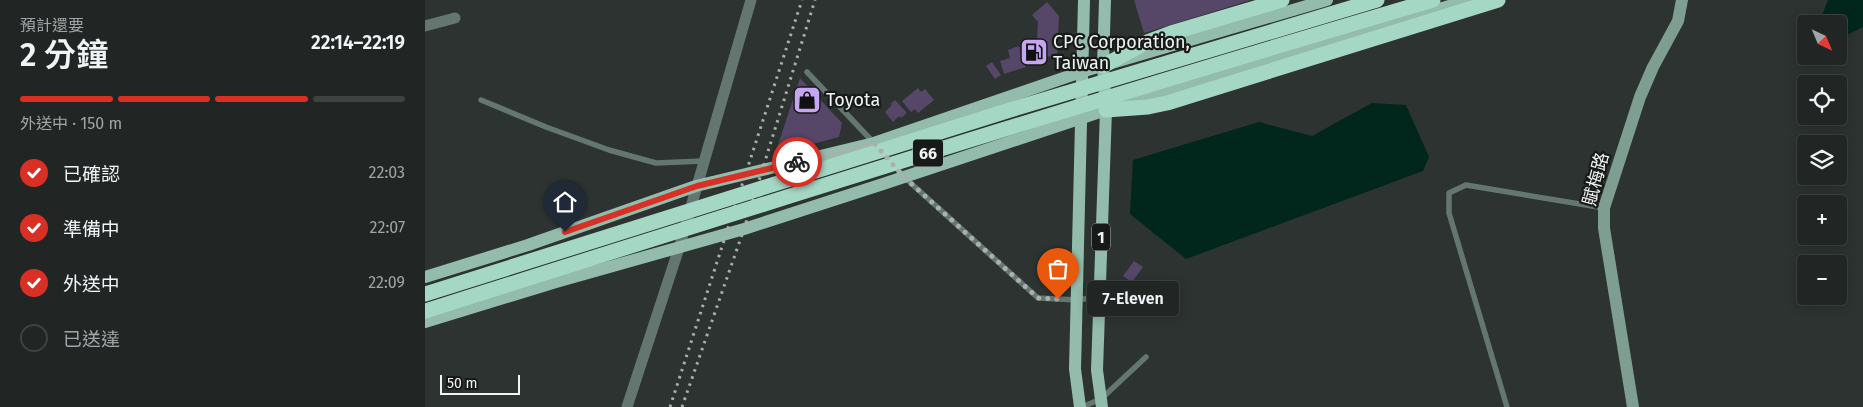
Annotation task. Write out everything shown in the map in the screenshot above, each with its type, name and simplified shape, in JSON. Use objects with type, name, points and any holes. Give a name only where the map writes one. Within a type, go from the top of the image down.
[{"type":"highway","points":[[1103,66],[1147,42],[1282,0]]},
{"type":"highway","name":"66","points":[[425,294],[1010,110],[1377,0]]},
{"type":"highway","name":"66","points":[[425,311],[1161,80],[1433,0]]},
{"type":"highway","points":[[1106,110],[1148,107],[1167,103],[1499,0]]},
{"type":"main road","name":"1","points":[[1081,407],[1075,369],[1082,118],[1081,72],[1085,0]]},
{"type":"main road","name":"1","points":[[1101,403],[1097,370],[1106,110],[1103,66],[1105,0]]},
{"type":"main road","name":"66","points":[[425,278],[697,186],[874,143],[1081,72],[1327,0]]},
{"type":"main road","name":"66","points":[[425,322],[556,282],[679,248],[904,177],[1106,110],[1469,0]]},
{"type":"street","points":[[627,407],[679,248],[751,0]]},
{"type":"street","name":"賦梅路","points":[[1633,407],[1604,228],[1604,208],[1640,97],[1653,67],[1678,20],[1682,0]]},
{"type":"street","points":[[425,26],[455,18]]},
{"type":"street","points":[[969,110],[977,153]]},
{"type":"street","points":[[508,251],[556,282]]},
{"type":"lane","points":[[807,72],[904,177],[1038,298],[1077,300],[1099,297]]},
{"type":"lane","points":[[481,100],[546,128],[591,144],[656,163],[704,161]]},
{"type":"lane","points":[[1507,407],[1449,213],[1449,193],[1466,185],[1604,208]]},
{"type":"lane","points":[[1081,407],[1101,403],[1146,357]]},
{"type":"shaded area","points":[[1828,0],[1863,0],[1863,27],[1847,35],[1847,15],[1822,15]]},
{"type":"shaded area","points":[[1372,103],[1406,105],[1429,157],[1423,171],[1186,259],[1130,214],[1133,160],[1259,122],[1312,136]]},
{"type":"building","points":[[1134,0],[1251,0],[1144,33]]},
{"type":"building","points":[[1047,2],[1059,16],[1057,57],[1036,56],[1038,22],[1032,15]]},
{"type":"building","points":[[1019,46],[1026,67],[1004,74],[1000,61],[1010,58],[1008,50]]},
{"type":"building","points":[[992,62],[1001,75],[995,79],[986,66]]},
{"type":"building","name":"Toyota","points":[[800,78],[842,123],[839,137],[775,154]]},
{"type":"building","points":[[918,88],[921,92],[925,89],[934,100],[918,113],[915,109],[911,112],[902,101]]},
{"type":"building","points":[[895,100],[907,113],[901,118],[899,116],[893,122],[885,112]]},
{"type":"building","points":[[1134,261],[1143,267],[1132,282],[1123,276]]},
{"type":"railway","points":[[670,407],[802,0]]},
{"type":"railway","points":[[682,407],[744,229],[815,0]]},
{"type":"way so far","points":[[797,162],[874,143],[904,177],[1038,298],[1058,299]]},
{"type":"place","name":"CPC Corporation, Taiwan","points":[[1034,52]]},
{"type":"place","name":"Toyota","points":[[807,100]]},
{"type":"place","name":"7-Eleven","points":[[1058,299]]},
{"type":"route","points":[[565,232],[697,186],[797,162]]}]
